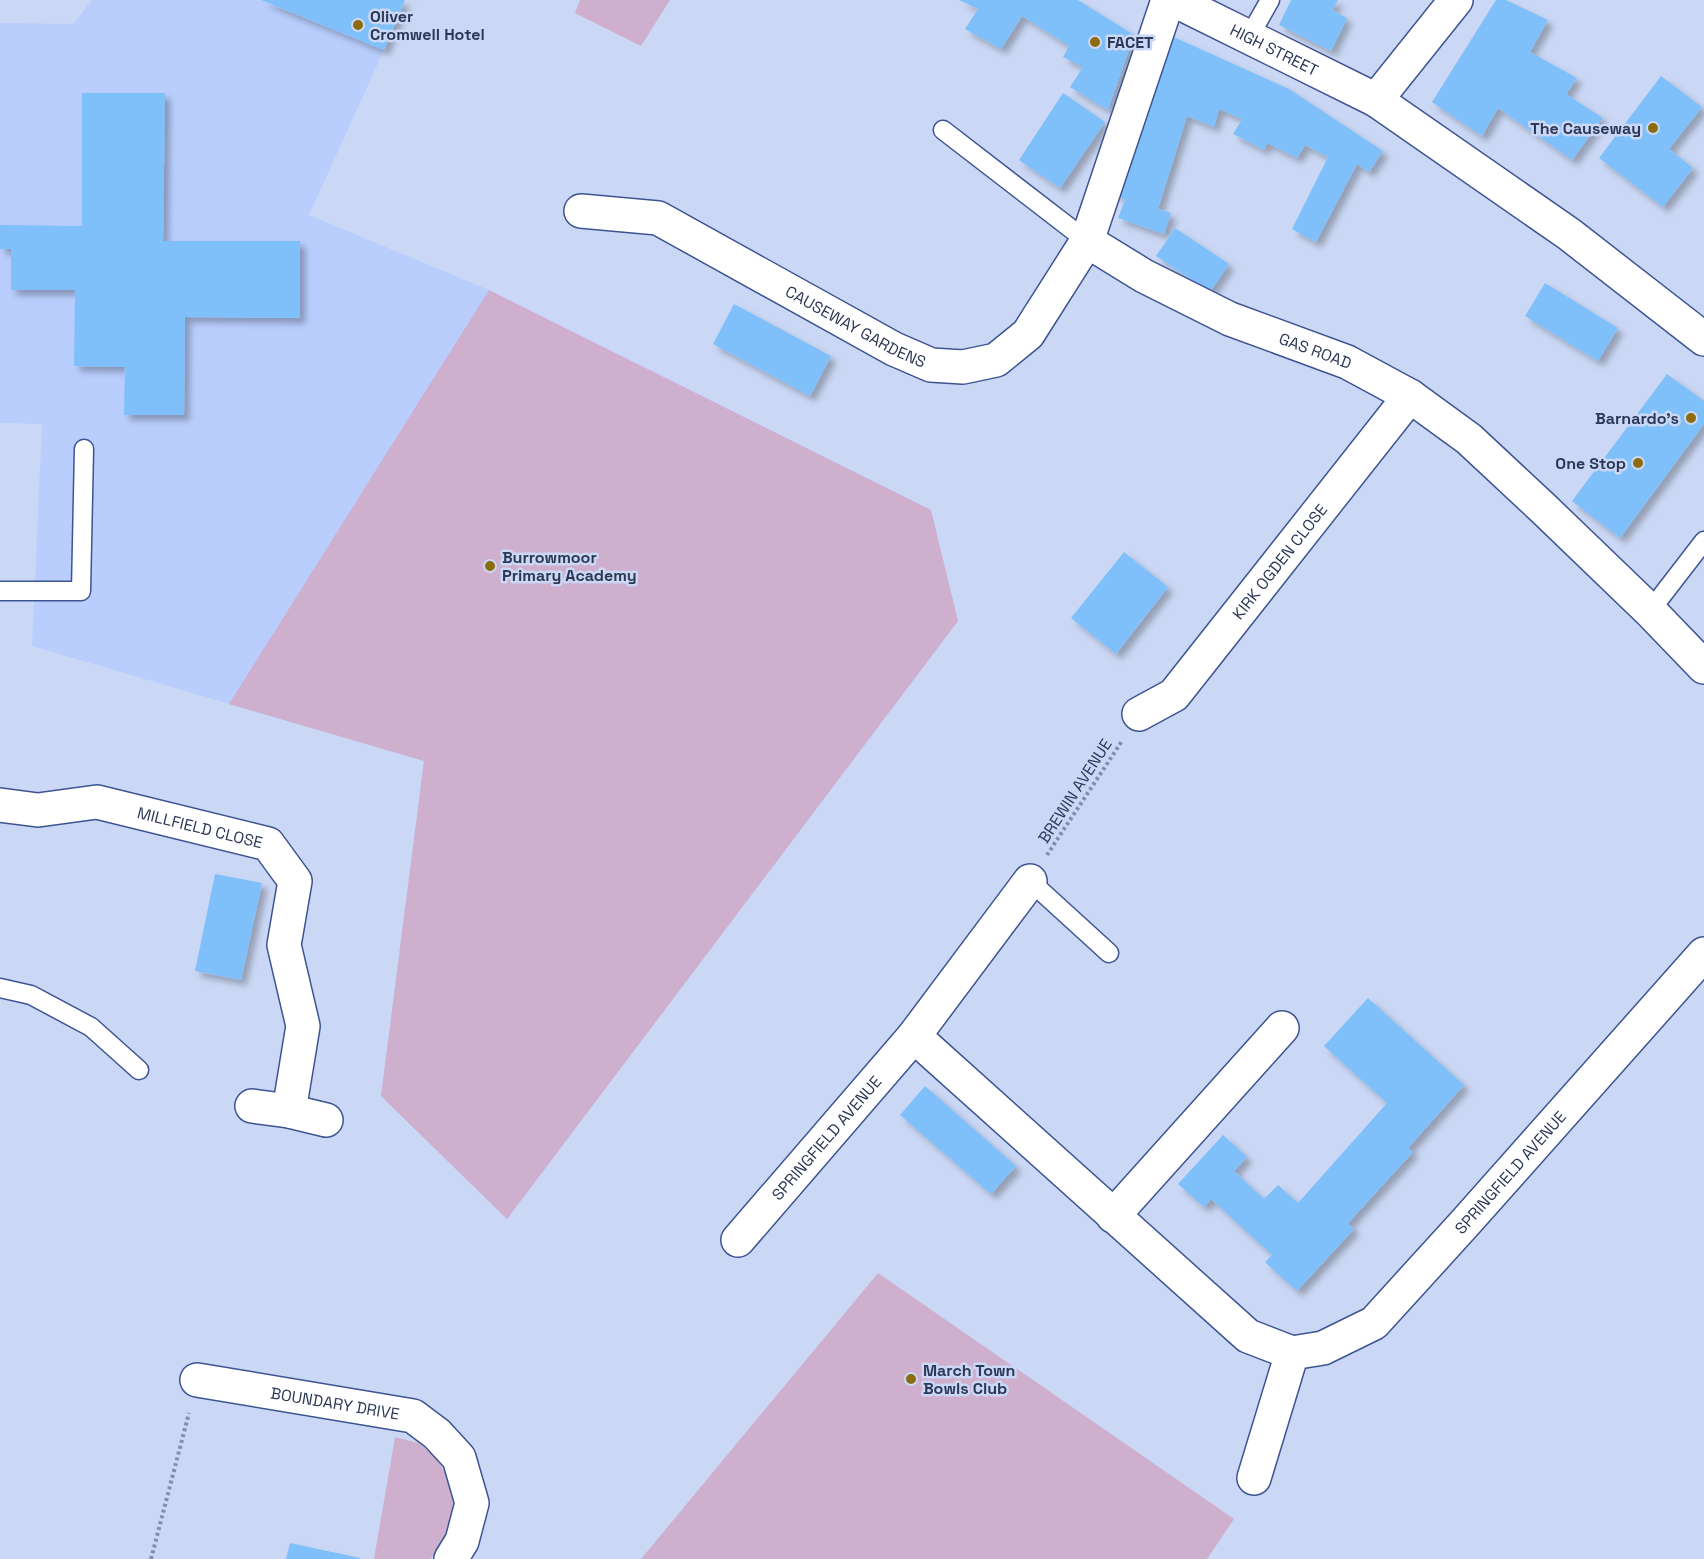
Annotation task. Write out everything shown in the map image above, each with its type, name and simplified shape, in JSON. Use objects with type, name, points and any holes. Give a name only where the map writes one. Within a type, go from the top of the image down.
[{"type":"street","points":[[1087,241],[1168,0]]},
{"type":"street","name":"HIGH STREET","points":[[1174,0],[1376,100]]},
{"type":"street","points":[[1456,0],[1376,100],[1569,234],[1704,339]]},
{"type":"street","name":"CAUSEWAY GARDENS","points":[[581,211],[658,218],[894,349],[931,365],[963,367],[996,360],[1028,334],[1087,241]]},
{"type":"street","name":"GAS ROAD","points":[[1087,241],[1144,276],[1230,319],[1347,362],[1410,396],[1469,439],[1650,611],[1704,667]]},
{"type":"street","name":"KIRK OGDEN CLOSE","points":[[1139,714],[1174,695],[1410,396]]},
{"type":"street","name":"MILLFIELD CLOSE","points":[[0,806],[38,810],[97,802],[268,844],[295,881],[284,945],[303,1026],[289,1111]]},
{"type":"street","name":"SPRINGFIELD AVENUE","points":[[738,1240],[914,1036],[1030,881]]},
{"type":"street","name":"SPRINGFIELD AVENUE","points":[[1292,1353],[1323,1348],[1374,1323],[1466,1223],[1704,954]]},
{"type":"street","points":[[1113,1216],[1282,1028]]},
{"type":"street","points":[[914,1036],[1248,1336],[1292,1353],[1254,1478]]},
{"type":"street","points":[[252,1106],[289,1111],[326,1120]]},
{"type":"street","name":"BOUNDARY DRIVE","points":[[197,1380],[413,1416],[437,1434],[459,1458],[472,1503],[462,1541],[451,1559]]},
{"type":"lane","points":[[1249,37],[1270,0]]},
{"type":"lane","points":[[944,130],[1087,241]]},
{"type":"lane","points":[[0,591],[81,591],[84,449]]},
{"type":"lane","points":[[1650,611],[1704,541]]},
{"type":"lane","points":[[1030,881],[1109,953]]},
{"type":"lane","points":[[0,988],[31,995],[91,1027],[139,1070]]},
{"type":"path","name":"BREWIN AVENUE","points":[[1030,881],[1139,714]]},
{"type":"path","points":[[151,1559],[197,1380]]},
{"type":"shaded area","name":"Burrowmoor Primary Academy","points":[[92,0],[260,0],[384,50],[309,215],[489,290],[931,510],[958,621],[507,1219],[381,1096],[424,761],[32,646],[42,424],[0,423],[0,23],[73,24]]},
{"type":"shaded area","points":[[580,0],[670,0],[641,46],[575,13]]},
{"type":"shaded area","points":[[489,290],[931,510],[958,621],[507,1219],[381,1096],[424,761],[229,704]]},
{"type":"shaded area","name":"March Town Bowls Club","points":[[878,1273],[1234,1519],[1207,1559],[641,1559]]},
{"type":"shaded area","points":[[395,1437],[418,1443],[434,1455],[448,1477],[456,1508],[442,1544],[431,1559],[374,1559]]},
{"type":"building","name":"Oliver Cromwell Hotel","points":[[261,0],[405,0],[384,50]]},
{"type":"building","points":[[959,0],[1078,0],[1134,35],[1108,110],[1070,87],[1083,67],[1063,57],[1069,46],[1022,16],[1001,49],[965,29],[978,9]]},
{"type":"building","points":[[1291,0],[1338,0],[1332,10],[1347,18],[1331,51],[1279,25]]},
{"type":"building","points":[[1496,0],[1506,0],[1548,20],[1530,52],[1577,78],[1566,94],[1603,118],[1572,160],[1498,108],[1482,136],[1432,102]]},
{"type":"building","points":[[1167,34],[1289,89],[1383,151],[1369,172],[1357,164],[1316,242],[1292,229],[1328,157],[1305,145],[1297,158],[1267,143],[1264,150],[1233,134],[1242,119],[1219,109],[1214,127],[1187,116],[1158,209],[1171,213],[1164,234],[1118,218],[1125,200],[1114,193]]},
{"type":"building","name":"The Causeway","points":[[1661,76],[1702,107],[1669,149],[1693,168],[1663,207],[1599,158]]},
{"type":"building","points":[[82,93],[165,93],[163,241],[300,241],[300,318],[185,317],[184,415],[124,415],[125,367],[74,366],[75,290],[11,290],[11,249],[0,249],[0,225],[82,226]]},
{"type":"building","points":[[1063,93],[1105,122],[1060,188],[1019,160]]},
{"type":"building","points":[[1175,228],[1229,264],[1210,292],[1156,256]]},
{"type":"building","points":[[1545,283],[1618,328],[1598,361],[1525,316]]},
{"type":"building","points":[[734,304],[831,356],[810,396],[713,344]]},
{"type":"building","name":"One Stop","points":[[1667,374],[1704,401],[1704,424],[1620,538],[1572,501]]},
{"type":"building","points":[[1124,552],[1168,587],[1116,654],[1071,618]]},
{"type":"building","points":[[215,874],[262,883],[241,980],[195,971]]},
{"type":"building","points":[[1368,998],[1464,1085],[1408,1148],[1413,1152],[1348,1223],[1354,1229],[1297,1291],[1265,1262],[1272,1255],[1211,1199],[1204,1207],[1178,1184],[1223,1135],[1247,1157],[1234,1171],[1264,1199],[1278,1185],[1298,1203],[1387,1103],[1324,1046]]},
{"type":"building","points":[[925,1086],[1016,1166],[991,1194],[900,1115]]},
{"type":"building","points":[[290,1543],[360,1558],[360,1559],[286,1559]]},
{"type":"place","name":"Oliver Cromwell Hotel","points":[[358,25]]},
{"type":"place","name":"FACET","points":[[1095,42]]},
{"type":"place","name":"The Causeway","points":[[1653,128]]},
{"type":"place","name":"Barnardo's","points":[[1691,418]]},
{"type":"place","name":"One Stop","points":[[1638,463]]},
{"type":"place","name":"Burrowmoor Primary Academy","points":[[490,566]]},
{"type":"place","name":"March Town Bowls Club","points":[[911,1379]]}]
